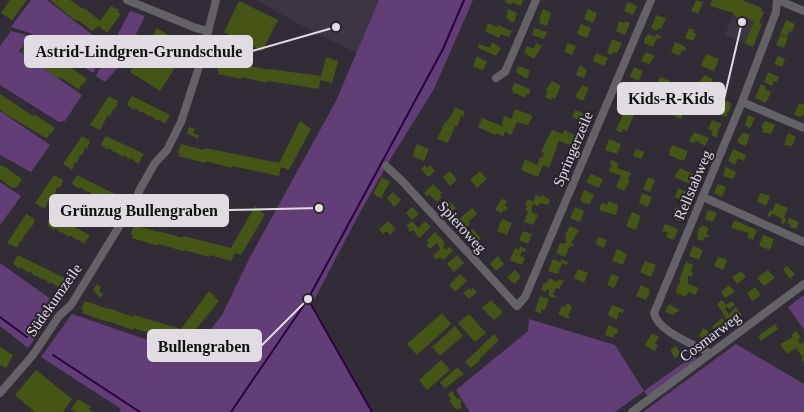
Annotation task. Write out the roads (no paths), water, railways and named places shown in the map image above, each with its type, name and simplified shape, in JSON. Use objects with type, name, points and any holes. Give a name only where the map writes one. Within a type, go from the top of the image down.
[{"type":"street","points":[[127,0],[208,31]]},
{"type":"street","name":"Südekumzeile","points":[[0,393],[31,357],[59,316],[71,305],[136,199],[154,163],[167,150],[181,122],[200,64],[216,0]]},
{"type":"street","points":[[496,78],[505,72],[536,0]]},
{"type":"street","name":"Springerzeile","points":[[517,306],[524,300],[529,289],[651,0]]},
{"type":"street","points":[[777,0],[804,10]]},
{"type":"street","name":"Rellstabweg","points":[[709,353],[662,327],[654,313],[742,102],[776,12],[777,0]]},
{"type":"street","points":[[742,102],[804,128]]},
{"type":"street","name":"Spieroweg","points":[[386,166],[517,306]]},
{"type":"street","points":[[703,197],[804,242]]},
{"type":"street","name":"Cosmarweg","points":[[632,412],[804,284]]},
{"type":"waterway","points":[[231,412],[308,299],[443,49],[464,0]]},
{"type":"waterway","points":[[308,299],[372,412]]},
{"type":"waterway","points":[[0,317],[27,337]]},
{"type":"waterway","points":[[53,355],[140,412]]},
{"type":"place","name":"Kids-R-Kids","points":[[742,22]]},
{"type":"place","name":"Astrid-Lindgren-Grundschule","points":[[336,27]]},
{"type":"place","name":"Grünzug Bullengraben","points":[[319,208]]},
{"type":"place","name":"Bullengraben","points":[[308,299]]}]
